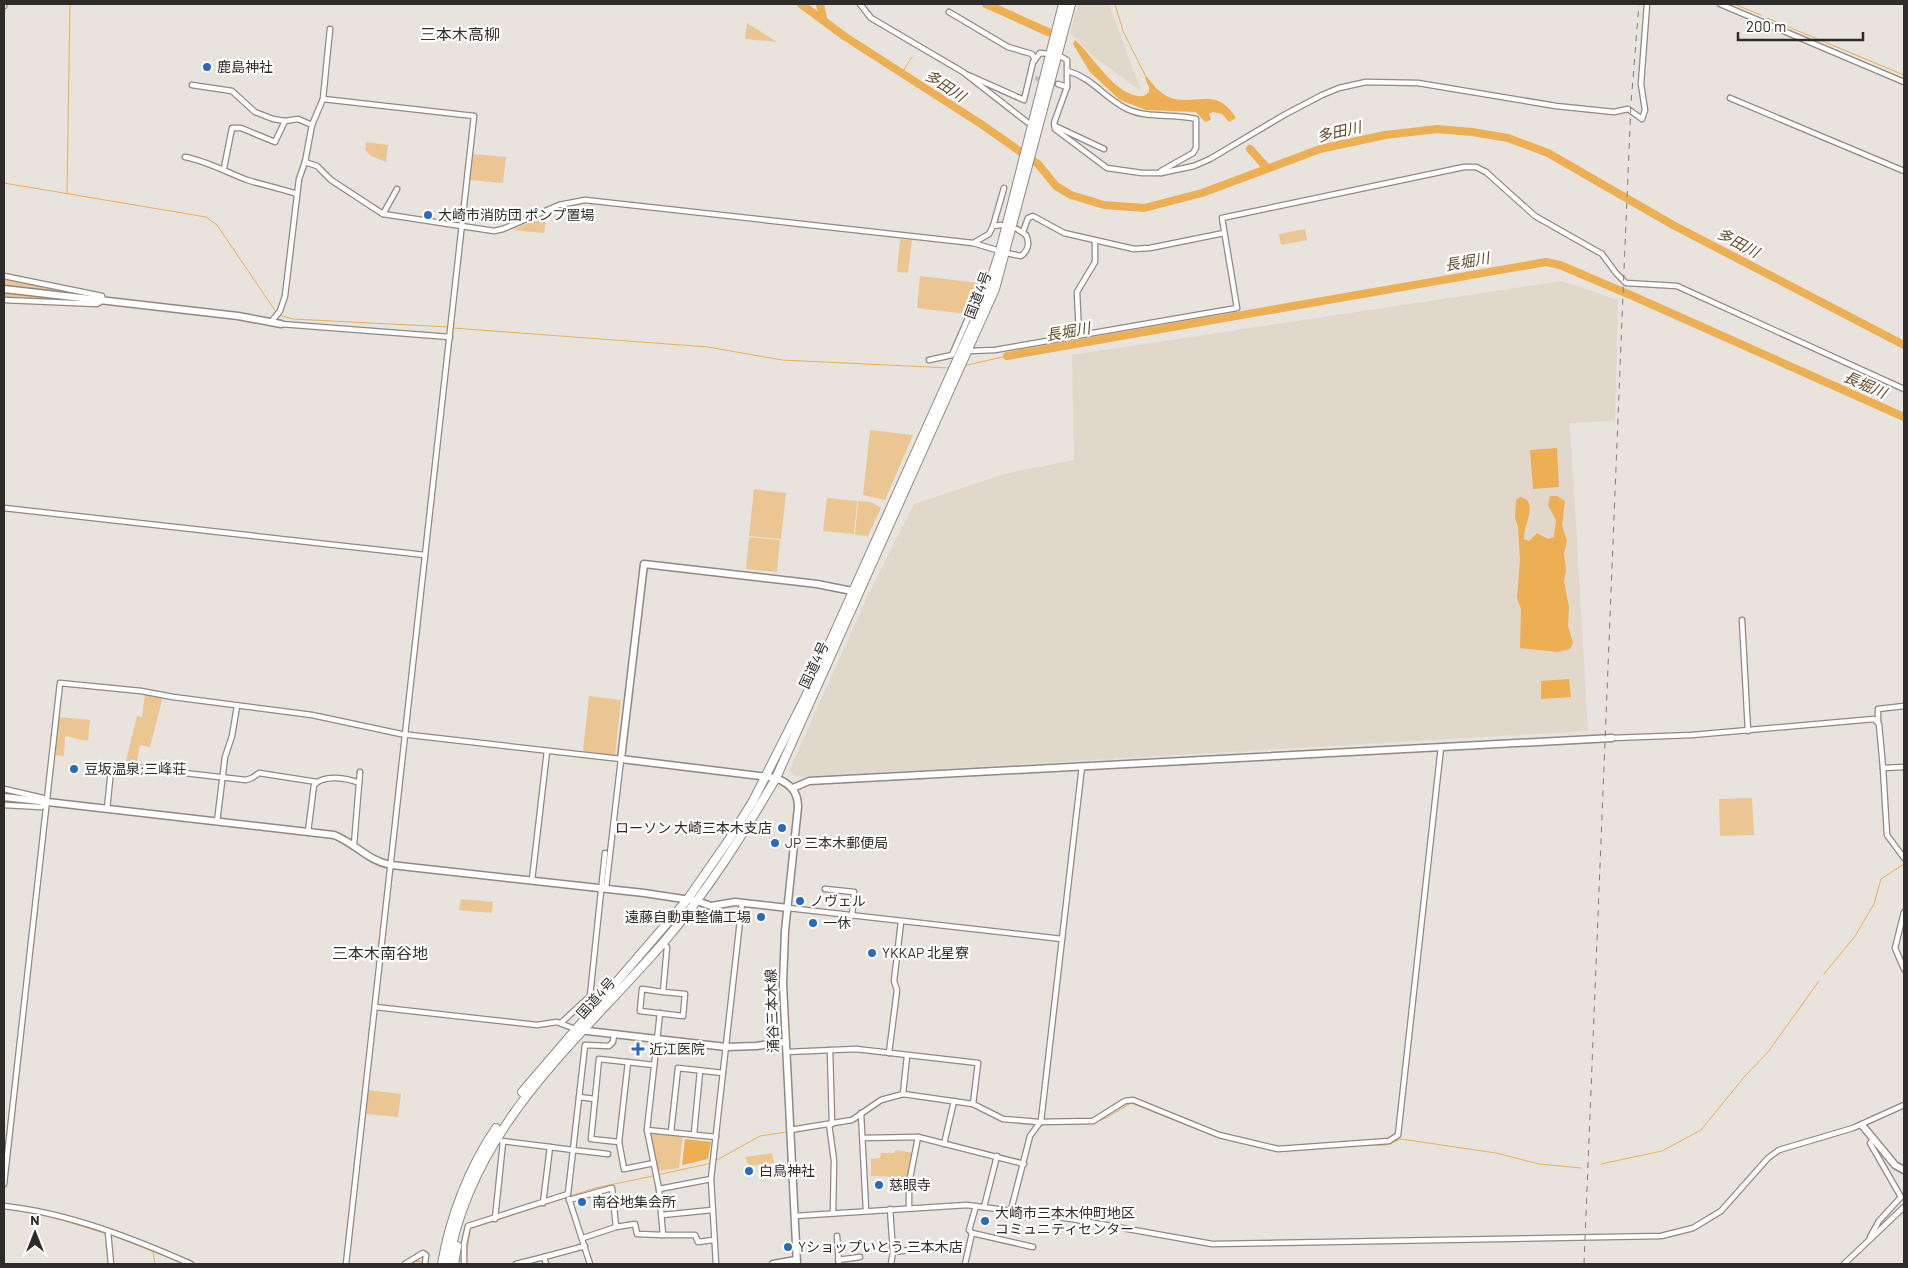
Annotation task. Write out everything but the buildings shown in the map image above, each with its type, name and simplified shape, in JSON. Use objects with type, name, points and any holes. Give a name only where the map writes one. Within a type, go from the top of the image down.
[{"type":"highway","name":"国道4号","points":[[1054,54],[1063,4]]},
{"type":"highway","name":"国道4号","points":[[442,1264],[471,1172],[495,1130],[532,1078],[663,943],[697,901],[741,838],[776,778],[957,369],[963,350],[995,289],[1020,183],[1054,54],[1071,4]]},
{"type":"highway","name":"国道4号","points":[[448,1264],[460,1219],[476,1176],[534,1085],[686,900],[728,841],[766,777],[857,592]]},
{"type":"highway","points":[[437,1264],[449,1224],[462,1197]]},
{"type":"highway","points":[[454,1264],[460,1219]]},
{"type":"street","points":[[860,4],[872,18],[963,72],[1024,100],[1029,76],[1040,53],[1054,54],[1066,58],[1068,71],[1066,87],[1054,126]]},
{"type":"street","points":[[1054,126],[1107,168],[1142,173],[1161,173],[1194,166],[1210,159],[1322,95],[1339,88],[1366,82],[1418,83],[1556,106],[1614,112],[1628,109],[1642,119],[1645,110],[1641,84],[1647,4]]},
{"type":"street","points":[[1720,4],[1904,82]]},
{"type":"street","points":[[949,12],[1008,47],[1032,54],[1035,60]]},
{"type":"street","points":[[271,322],[277,317],[285,296],[299,179],[305,162],[312,125],[323,99],[330,29]]},
{"type":"street","points":[[1068,71],[1088,79],[1128,109],[1156,116],[1196,119],[1196,148],[1193,153],[1161,171],[1161,173]]},
{"type":"street","points":[[963,72],[1027,122]]},
{"type":"street","points":[[1029,76],[1035,78]]},
{"type":"street","points":[[1058,84],[1066,87]]},
{"type":"street","points":[[192,86],[232,91],[255,112],[285,121],[298,119],[312,125]]},
{"type":"street","points":[[1730,98],[1904,171]]},
{"type":"street","points":[[323,99],[474,116],[346,1264]]},
{"type":"street","points":[[224,168],[232,128],[241,128],[275,142],[285,121]]},
{"type":"street","points":[[1054,126],[1104,149]]},
{"type":"street","points":[[185,157],[198,159],[215,167],[224,168],[246,179],[297,194]]},
{"type":"street","points":[[305,162],[317,166],[331,180],[382,214],[497,231],[559,205],[585,200],[973,243],[1015,256],[1025,253],[1029,244],[1023,232],[1017,229]]},
{"type":"street","points":[[930,360],[950,357],[963,350],[995,350],[1237,308],[1222,218],[1464,167],[1476,167],[1492,176],[1535,216],[1602,254],[1626,283],[1677,286],[1904,389]]},
{"type":"street","points":[[973,243],[985,238],[993,226],[1004,188]]},
{"type":"street","points":[[382,214],[397,189]]},
{"type":"street","points":[[1023,232],[1028,218],[1033,216],[1064,233],[1134,249],[1150,248],[1224,233]]},
{"type":"street","points":[[993,226],[1001,225]]},
{"type":"street","points":[[1078,335],[1077,292],[1095,262],[1095,241]]},
{"type":"street","points":[[4,276],[102,296],[103,300]]},
{"type":"street","points":[[4,289],[281,324],[450,335]]},
{"type":"street","points":[[4,300],[97,304],[103,300]]},
{"type":"street","points":[[963,350],[969,316]]},
{"type":"street","points":[[4,508],[425,555]]},
{"type":"street","points":[[561,1023],[590,996],[644,564],[857,592]]},
{"type":"street","points":[[1742,620],[1748,731]]},
{"type":"street","points":[[4,1184],[60,683],[140,691],[312,715],[405,734],[776,778],[793,788],[809,781],[1748,731],[1868,719],[1874,720],[1878,724]]},
{"type":"street","points":[[217,822],[224,757],[232,736],[237,706]]},
{"type":"street","points":[[1904,706],[1878,709],[1886,835],[1904,858]]},
{"type":"street","points":[[790,1130],[852,1120],[881,1100],[903,1094],[973,1104],[1003,1119],[1041,1121],[1093,1121],[1125,1101],[1134,1100],[1219,1135],[1281,1149],[1385,1143],[1398,1136],[1441,747]]},
{"type":"street","points":[[532,880],[547,751]]},
{"type":"street","points":[[106,809],[111,770],[114,765],[222,778],[249,780],[259,773],[317,782],[333,779],[359,784]]},
{"type":"street","points":[[1011,1210],[1030,1136],[1041,1121],[1082,766]]},
{"type":"street","points":[[1883,768],[1904,767]]},
{"type":"street","points":[[354,845],[360,772]]},
{"type":"street","points":[[308,832],[314,785],[317,782]]},
{"type":"street","name":"涌谷三本木線","points":[[793,788],[797,797],[798,807],[783,968],[796,1262]]},
{"type":"street","points":[[4,789],[43,798],[47,802]]},
{"type":"street","points":[[4,797],[334,835],[354,845],[372,859],[391,864],[604,888],[697,901],[716,906],[729,902],[742,903],[1062,940]]},
{"type":"street","points":[[4,805],[41,807],[47,802]]},
{"type":"street","points":[[604,888],[606,853]]},
{"type":"street","points":[[825,889],[854,892],[852,916]]},
{"type":"street","points":[[716,1264],[712,1210],[713,1162],[742,903]]},
{"type":"street","points":[[1904,912],[1895,948],[1898,959],[1904,969]]},
{"type":"street","points":[[889,1053],[897,990],[894,981],[901,922]]},
{"type":"street","points":[[663,943],[667,947],[663,992]]},
{"type":"street","points":[[642,989],[663,992],[685,994],[683,1016],[640,1011],[642,989]]},
{"type":"street","points":[[375,1007],[537,1025],[561,1023],[579,1030],[614,1035],[726,1046],[756,1046],[785,1042]]},
{"type":"street","points":[[660,1013],[647,1130],[657,1175],[663,1235]]},
{"type":"street","points":[[590,1264],[586,1246],[569,1197],[573,1150],[585,1045],[609,1046],[613,1042],[614,1035]]},
{"type":"street","points":[[786,1052],[856,1049],[978,1063],[973,1104]]},
{"type":"street","points":[[830,1050],[830,1124],[834,1161],[833,1211]]},
{"type":"street","points":[[903,1094],[907,1056]]},
{"type":"street","points":[[619,1142],[591,1139],[599,1059],[654,1065]]},
{"type":"street","points":[[628,1062],[619,1142],[624,1169],[654,1163]]},
{"type":"street","points":[[671,1132],[678,1068],[723,1073]]},
{"type":"street","points":[[694,1134],[700,1071]]},
{"type":"street","points":[[579,1097],[595,1099]]},
{"type":"street","points":[[944,1144],[954,1102]]},
{"type":"street","points":[[794,1216],[833,1211],[976,1206],[1011,1210],[1210,1244],[1661,1236],[1693,1228],[1721,1211],[1768,1158],[1779,1150],[1862,1125],[1904,1105]]},
{"type":"street","points":[[861,1113],[866,1210]]},
{"type":"street","points":[[1862,1125],[1895,1164],[1904,1170]]},
{"type":"street","points":[[647,1130],[716,1136]]},
{"type":"street","points":[[863,1138],[918,1137],[1024,1164]]},
{"type":"street","points":[[909,1208],[909,1182],[918,1137]]},
{"type":"street","points":[[1870,1237],[1879,1221],[1901,1197],[1870,1143],[1873,1139]]},
{"type":"street","points":[[495,1219],[500,1140],[608,1154]]},
{"type":"street","points":[[543,1202],[550,1147]]},
{"type":"street","points":[[984,1207],[996,1156]]},
{"type":"street","points":[[659,1189],[712,1179]]},
{"type":"street","points":[[464,1264],[464,1244],[468,1226],[495,1219],[543,1202],[612,1188],[616,1227]]},
{"type":"street","points":[[4,1206],[43,1211],[153,1248],[191,1264]]},
{"type":"street","points":[[976,1206],[968,1230],[972,1233],[1033,1248]]},
{"type":"street","points":[[1844,1264],[1870,1237],[1904,1207]]},
{"type":"street","points":[[890,1209],[892,1264]]},
{"type":"street","points":[[662,1215],[712,1210]]},
{"type":"street","points":[[583,1238],[616,1227],[635,1224],[637,1234],[695,1235],[698,1242],[713,1240]]},
{"type":"street","points":[[965,1264],[972,1233]]},
{"type":"street","points":[[109,1234],[111,1264]]},
{"type":"street","points":[[837,1236],[839,1262],[860,1258]]},
{"type":"street","points":[[893,1252],[952,1245]]},
{"type":"street","points":[[516,1264],[586,1246]]},
{"type":"street","points":[[405,1264],[423,1253],[426,1255],[425,1264]]},
{"type":"street","points":[[544,1257],[546,1264]]},
{"type":"street","points":[[773,1264],[796,1262]]},
{"type":"shaded area","points":[[1078,4],[1109,4],[1141,91],[1093,56],[1070,33]]},
{"type":"shaded area","points":[[747,23],[777,42],[745,39]]},
{"type":"shaded area","points":[[1075,40],[1106,75],[1124,91],[1144,96],[1149,92],[1145,78],[1147,77],[1159,90],[1170,98],[1215,100],[1229,109],[1236,118],[1229,122],[1222,114],[1213,112],[1209,114],[1211,120],[1205,122],[1196,112],[1146,110],[1120,100],[1090,72],[1073,44]]},
{"type":"shaded area","points":[[366,142],[388,145],[386,162],[371,156],[365,150]]},
{"type":"shaded area","points":[[472,154],[506,157],[503,183],[469,180]]},
{"type":"shaded area","points":[[547,215],[544,233],[513,230]]},
{"type":"shaded area","points":[[1305,229],[1307,240],[1281,245],[1279,234]]},
{"type":"shaded area","points":[[900,239],[912,240],[908,273],[897,272]]},
{"type":"shaded area","points":[[920,276],[979,283],[966,314],[917,308]]},
{"type":"shaded area","points":[[4,278],[94,296],[4,287]]},
{"type":"shaded area","points":[[1562,281],[1618,300],[1615,421],[1570,423],[1588,731],[797,777],[789,771],[868,595],[914,504],[1004,474],[1074,460],[1072,355]]},
{"type":"shaded area","points":[[4,292],[94,302],[4,299]]},
{"type":"shaded area","points":[[870,430],[913,435],[885,500],[863,495]]},
{"type":"shaded area","points":[[1557,448],[1559,487],[1533,489],[1530,450]]},
{"type":"shaded area","points":[[754,489],[786,493],[781,539],[749,536]]},
{"type":"shaded area","points":[[1550,496],[1557,496],[1565,501],[1562,525],[1567,541],[1564,553],[1566,571],[1564,581],[1569,607],[1568,626],[1573,643],[1570,649],[1558,652],[1520,648],[1521,609],[1517,598],[1520,560],[1518,527],[1515,518],[1516,500],[1520,497],[1526,499],[1529,503],[1530,509],[1524,539],[1529,541],[1537,533],[1548,539],[1554,537],[1556,520],[1548,505]]},
{"type":"shaded area","points":[[827,498],[857,501],[854,534],[823,531]]},
{"type":"shaded area","points":[[858,501],[871,502],[881,508],[868,536],[855,535]]},
{"type":"shaded area","points":[[749,537],[780,540],[777,572],[746,569]]},
{"type":"shaded area","points":[[1569,679],[1571,697],[1541,699],[1541,681]]},
{"type":"shaded area","points":[[145,694],[163,696],[150,747],[140,745],[136,766],[125,764],[137,716],[142,717]]},
{"type":"shaded area","points":[[589,696],[621,700],[615,755],[586,752],[583,750]]},
{"type":"shaded area","points":[[59,717],[90,720],[88,741],[65,736],[64,756],[55,755]]},
{"type":"shaded area","points":[[1752,798],[1754,835],[1720,836],[1719,799]]},
{"type":"shaded area","points":[[461,899],[493,902],[492,913],[459,910]]},
{"type":"shaded area","points":[[368,1090],[401,1094],[398,1117],[366,1114]]},
{"type":"shaded area","points":[[650,1132],[683,1135],[679,1168],[658,1171]]},
{"type":"shaded area","points":[[685,1139],[711,1142],[708,1159],[682,1165]]},
{"type":"shaded area","points":[[896,1150],[914,1153],[907,1191],[895,1192],[895,1177],[871,1176],[871,1159],[880,1158],[881,1153],[894,1153]]},
{"type":"shaded area","points":[[772,1153],[774,1163],[749,1166],[745,1157]]},
{"type":"waterway","points":[[67,193],[70,4]]},
{"type":"waterway","name":"多田川","points":[[801,4],[844,36],[981,124],[1038,164],[1056,186],[1071,195],[1104,205],[1144,208],[1202,193],[1320,149],[1385,135],[1437,129],[1508,138],[1548,153],[1673,225],[1904,345]]},
{"type":"waterway","points":[[820,4],[823,18]]},
{"type":"waterway","points":[[986,4],[1048,32]]},
{"type":"waterway","points":[[1115,4],[1123,31],[1147,79]]},
{"type":"waterway","points":[[1734,4],[1761,15]]},
{"type":"waterway","points":[[1010,16],[1013,11]]},
{"type":"waterway","points":[[1767,18],[1904,75]]},
{"type":"waterway","points":[[901,74],[912,57]]},
{"type":"waterway","points":[[1250,149],[1267,168]]},
{"type":"waterway","points":[[4,183],[206,217],[217,225],[276,312]]},
{"type":"waterway","name":"長堀川","points":[[1007,356],[1546,262],[1560,265],[1635,297],[1904,417]]},
{"type":"waterway","points":[[279,315],[293,319],[449,327]]},
{"type":"waterway","points":[[453,328],[708,347],[782,360],[950,368]]},
{"type":"waterway","points":[[963,366],[1007,356]]},
{"type":"waterway","points":[[1824,974],[1855,936],[1874,904],[1881,879],[1904,864]]},
{"type":"waterway","points":[[1601,1164],[1662,1151],[1701,1130],[1745,1076],[1768,1052],[1819,981]]},
{"type":"waterway","points":[[898,1098],[906,1096]]},
{"type":"waterway","points":[[1045,1124],[1089,1124],[1106,1118],[1131,1103],[1217,1137],[1242,1143]]},
{"type":"waterway","points":[[990,1115],[1002,1120]]},
{"type":"waterway","points":[[1005,1121],[1032,1124]]},
{"type":"waterway","points":[[715,1161],[760,1136],[787,1132]]},
{"type":"waterway","points":[[1360,1145],[1386,1145],[1401,1139],[1496,1153],[1539,1164],[1581,1168]]},
{"type":"waterway","points":[[1278,1151],[1331,1147]]},
{"type":"waterway","points":[[657,1175],[712,1163]]},
{"type":"waterway","points":[[466,1259],[470,1229],[595,1188],[653,1176]]},
{"type":"waterway","points":[[49,1216],[107,1234]]},
{"type":"waterway","points":[[111,1235],[185,1264]]},
{"type":"waterway","points":[[153,1251],[155,1264]]},
{"type":"waterway","points":[[409,1264],[414,1261],[422,1262]]},
{"type":"tunnel","points":[[1035,78],[1058,84]]},
{"type":"railway","points":[[1584,1264],[1631,103],[1639,4]]},
{"type":"place","name":"鹿島神社","points":[[207,67]]},
{"type":"place","name":"大崎市消防団 ポンプ置場","points":[[428,215]]},
{"type":"place","name":"豆坂温泉;三峰荘","points":[[74,769]]},
{"type":"place","name":"ローソン 大崎三本木支店","points":[[782,828]]},
{"type":"place","name":"JP 三本木郵便局","points":[[775,843]]},
{"type":"place","name":"ノヴェル","points":[[800,901]]},
{"type":"place","name":"遠藤自動車整備工場","points":[[761,917]]},
{"type":"place","name":"一休","points":[[813,923]]},
{"type":"place","name":"YKKAP 北星寮","points":[[872,953]]},
{"type":"place","name":"近江医院","points":[[638,1049]]},
{"type":"place","name":"白鳥神社","points":[[749,1171]]},
{"type":"place","name":"慈眼寺","points":[[879,1185]]},
{"type":"place","name":"南谷地集会所","points":[[582,1202]]},
{"type":"place","name":"大崎市三本木仲町地区 コミュニティセンター","points":[[985,1221]]},
{"type":"place","name":"Yショップいとう 三本木店","points":[[788,1247]]},
{"type":"district","name":"三本木高柳","points":[[460,34]]},
{"type":"district","name":"三本木南谷地","points":[[380,953]]}]
